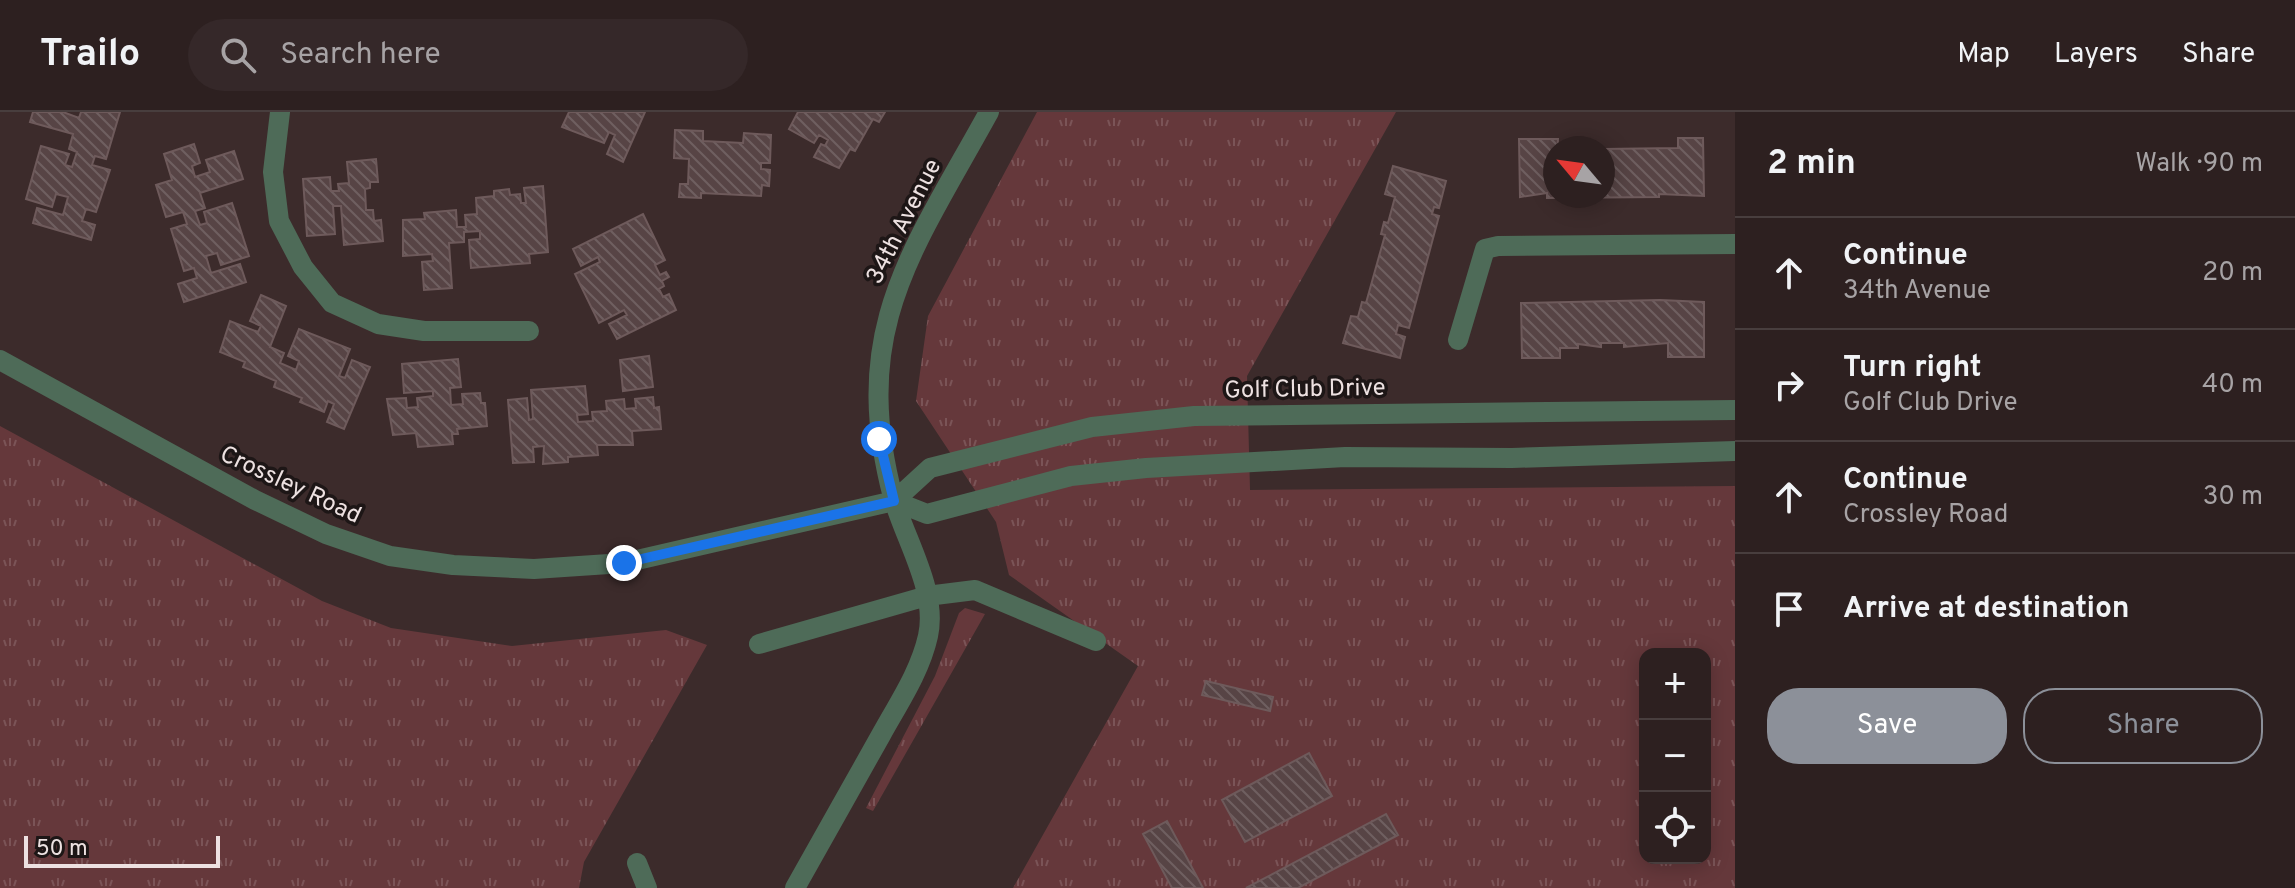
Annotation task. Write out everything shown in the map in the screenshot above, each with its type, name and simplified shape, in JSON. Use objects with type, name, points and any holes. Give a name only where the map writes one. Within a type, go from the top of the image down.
[{"type":"street","points":[[280,112],[273,172],[279,221],[303,267],[332,303],[378,324],[424,331],[529,331]]},
{"type":"street","name":"34th Avenue","points":[[795,888],[913,677],[928,635],[927,596],[894,501],[879,439],[880,350],[888,308],[906,264],[989,112]]},
{"type":"street","points":[[1458,340],[1485,249],[1498,246],[1735,244]]},
{"type":"street","name":"Crossley Road","points":[[0,360],[255,500],[326,534],[390,556],[453,565],[534,569],[624,563],[727,541]]},
{"type":"street","name":"Golf Club Drive","points":[[727,541],[894,501],[930,468],[1092,427],[1136,421],[1330,413],[1735,410]]},
{"type":"street","points":[[894,501],[927,514],[1071,476],[1146,468],[1345,457],[1512,458],[1735,451]]},
{"type":"street","points":[[759,644],[927,596],[975,590],[1096,641]]},
{"type":"street","points":[[637,863],[647,888]]},
{"type":"green space","points":[[1037,112],[1396,112],[1247,376],[1250,490],[1735,486],[1735,888],[1013,888],[1138,666],[1009,575],[996,522],[916,401],[928,316]]},
{"type":"green space","points":[[0,426],[322,601],[391,628],[512,646],[666,630],[707,645],[584,862],[579,888],[0,888]]},
{"type":"green space","points":[[965,608],[985,614],[873,811],[866,808],[935,676],[959,613]]},
{"type":"building","points":[[33,112],[63,112],[79,118],[81,112],[120,112],[106,159],[95,156],[92,165],[110,170],[96,212],[86,209],[82,221],[95,225],[91,240],[33,223],[37,208],[63,215],[68,197],[56,194],[52,207],[26,199],[41,146],[69,154],[65,165],[72,167],[77,152],[69,149],[73,134],[30,122]]},
{"type":"building","points":[[569,112],[645,112],[623,162],[607,154],[615,135],[609,132],[604,143],[562,127]]},
{"type":"building","points":[[798,112],[885,112],[879,122],[873,119],[855,151],[850,149],[839,168],[814,157],[821,144],[825,146],[828,140],[819,135],[814,143],[789,129]]},
{"type":"building","points":[[675,130],[703,131],[703,141],[743,143],[744,133],[771,135],[770,163],[761,163],[761,169],[770,170],[769,186],[762,185],[761,196],[701,193],[701,198],[679,197],[680,184],[688,184],[689,159],[674,158]]},
{"type":"building","points":[[1678,138],[1703,138],[1704,196],[1659,194],[1659,197],[1615,197],[1615,149],[1678,148]]},
{"type":"building","points":[[1519,139],[1543,139],[1543,194],[1520,197]]},
{"type":"building","points":[[194,144],[200,163],[192,166],[195,177],[210,172],[206,160],[234,151],[243,179],[200,193],[205,208],[195,211],[200,225],[207,223],[204,212],[232,203],[249,256],[221,265],[217,253],[206,256],[211,273],[240,264],[246,282],[184,302],[178,284],[197,278],[194,268],[184,271],[171,229],[187,224],[183,212],[166,217],[156,185],[172,180],[164,154]]},
{"type":"building","points":[[376,159],[378,182],[370,182],[370,188],[365,189],[366,210],[373,210],[374,221],[381,220],[383,241],[344,245],[341,206],[333,206],[335,234],[307,236],[303,179],[330,177],[331,191],[339,191],[338,184],[349,183],[347,162]]},
{"type":"building","points":[[1393,166],[1446,181],[1439,208],[1434,207],[1432,214],[1439,216],[1409,328],[1398,325],[1396,334],[1405,337],[1400,358],[1343,343],[1351,316],[1358,317],[1362,302],[1366,303],[1385,235],[1381,234],[1384,222],[1388,223],[1395,197],[1385,194]]},
{"type":"building","points":[[543,186],[548,252],[529,254],[530,263],[471,268],[469,240],[480,239],[480,231],[464,232],[464,242],[449,243],[452,288],[424,290],[422,262],[433,261],[432,254],[403,256],[403,220],[425,219],[424,213],[456,210],[457,227],[466,227],[465,215],[477,214],[476,198],[494,196],[494,191],[509,189],[510,195],[520,194],[521,203],[526,203],[524,188]]},
{"type":"building","points":[[643,214],[665,260],[655,265],[660,275],[666,272],[669,277],[662,281],[664,286],[659,289],[663,297],[669,294],[676,310],[617,339],[609,324],[627,315],[624,310],[599,323],[575,274],[600,262],[598,257],[581,266],[573,249]]},
{"type":"building","points":[[261,295],[286,306],[270,347],[284,353],[280,363],[296,370],[299,361],[288,356],[299,329],[350,349],[339,376],[345,378],[352,360],[370,367],[344,429],[327,422],[334,404],[328,401],[324,412],[300,402],[302,398],[274,387],[276,381],[243,367],[245,362],[220,352],[230,321],[258,332],[261,326],[250,321]]},
{"type":"building","points":[[1704,302],[1704,357],[1668,357],[1668,343],[1624,347],[1624,343],[1601,343],[1601,347],[1578,344],[1578,348],[1560,348],[1560,358],[1522,358],[1521,303]]},
{"type":"building","points":[[649,356],[653,387],[623,391],[620,360]]},
{"type":"building","points":[[458,359],[461,387],[450,388],[451,405],[463,404],[462,394],[480,393],[481,403],[485,403],[487,426],[457,429],[458,434],[452,434],[453,444],[418,447],[416,433],[393,435],[387,399],[406,398],[407,408],[418,407],[417,398],[433,396],[433,391],[404,393],[402,364]]},
{"type":"building","points":[[585,386],[588,414],[577,415],[578,422],[593,421],[592,412],[607,411],[606,401],[624,399],[625,409],[636,408],[635,399],[653,397],[654,408],[659,407],[661,429],[632,431],[633,445],[597,445],[598,455],[568,457],[568,462],[543,464],[544,446],[533,447],[534,462],[513,463],[508,400],[527,398],[529,420],[533,419],[531,390]]},
{"type":"building","points":[[1206,681],[1273,697],[1270,711],[1202,695]]},
{"type":"building","points":[[1309,753],[1332,796],[1245,842],[1222,800]]},
{"type":"building","points":[[1386,814],[1398,835],[1298,888],[1246,888]]},
{"type":"building","points":[[1167,821],[1203,888],[1172,888],[1143,834]]},
{"type":"route","points":[[624,563],[894,501],[879,439]]}]
